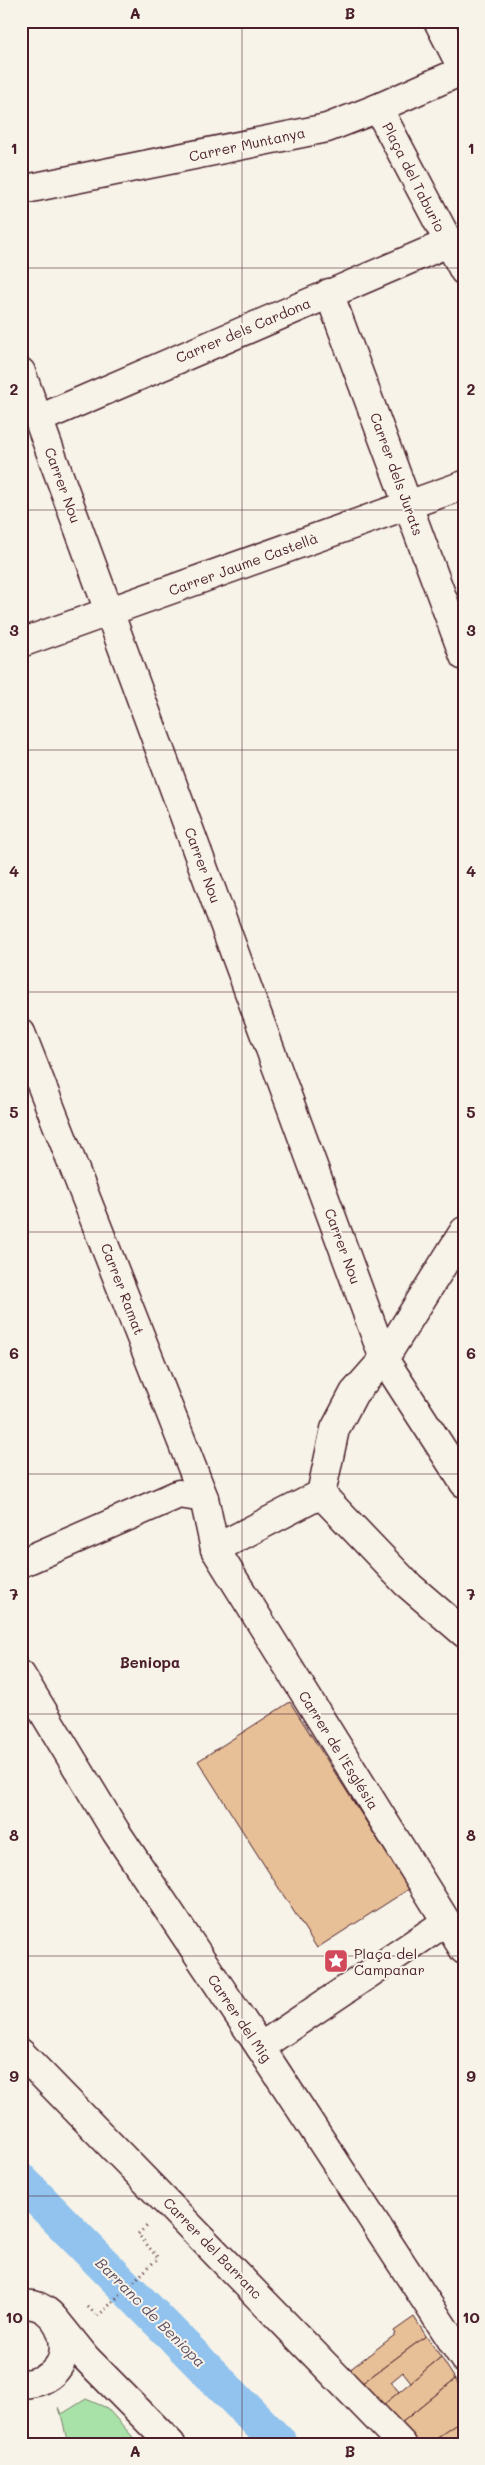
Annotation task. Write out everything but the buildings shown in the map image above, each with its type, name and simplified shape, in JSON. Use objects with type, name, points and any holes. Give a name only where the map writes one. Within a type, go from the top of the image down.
[{"type":"street","points":[[438,21],[463,70]]},
{"type":"street","name":"Carrer Muntanya","points":[[21,190],[327,128],[378,108],[463,70]]},
{"type":"street","name":"Plaça del Taburio","points":[[378,108],[464,271]]},
{"type":"street","name":"Carrer dels Cardona","points":[[39,419],[448,243]]},
{"type":"street","name":"Carrer dels Jurats","points":[[329,293],[464,656]]},
{"type":"street","name":"Carrer Nou","points":[[21,372],[111,612],[384,1359],[463,1480]]},
{"type":"street","name":"Carrer Jaume Castellà","points":[[21,643],[464,485]]},
{"type":"street","name":"Carrer Ramat","points":[[21,1033],[204,1498],[215,1549]]},
{"type":"street","points":[[321,1494],[335,1429],[354,1393],[384,1359],[464,1231]]},
{"type":"street","points":[[21,1563],[178,1494],[204,1498]]},
{"type":"street","points":[[215,1549],[321,1494]]},
{"type":"street","points":[[321,1494],[406,1583],[464,1633]]},
{"type":"street","name":"Carrer de l'Església","points":[[215,1549],[464,1950]]},
{"type":"street","name":"Carrer del Mig","points":[[21,1675],[116,1832],[260,2047],[464,2359]]},
{"type":"street","points":[[260,2047],[446,1922]]},
{"type":"street","name":"Carrer del Barranc","points":[[21,2053],[402,2444]]},
{"type":"street","points":[[22,2303],[41,2309],[57,2322],[86,2358],[172,2444]]},
{"type":"street","points":[[21,2384],[46,2379],[62,2361],[65,2348],[64,2334],[57,2322]]},
{"type":"path","points":[[98,2316],[158,2258],[138,2234]]},
{"type":"green space","points":[[86,2399],[107,2408],[139,2444],[68,2444],[59,2407],[62,2414]]},
{"type":"waterway","name":"Barranc de Beniopa","points":[[21,2181],[280,2444]]},
{"type":"place","name":"Plaça del Campanar","points":[[336,1961]]},
{"type":"district","name":"Beniopa","points":[[150,1662]]}]
